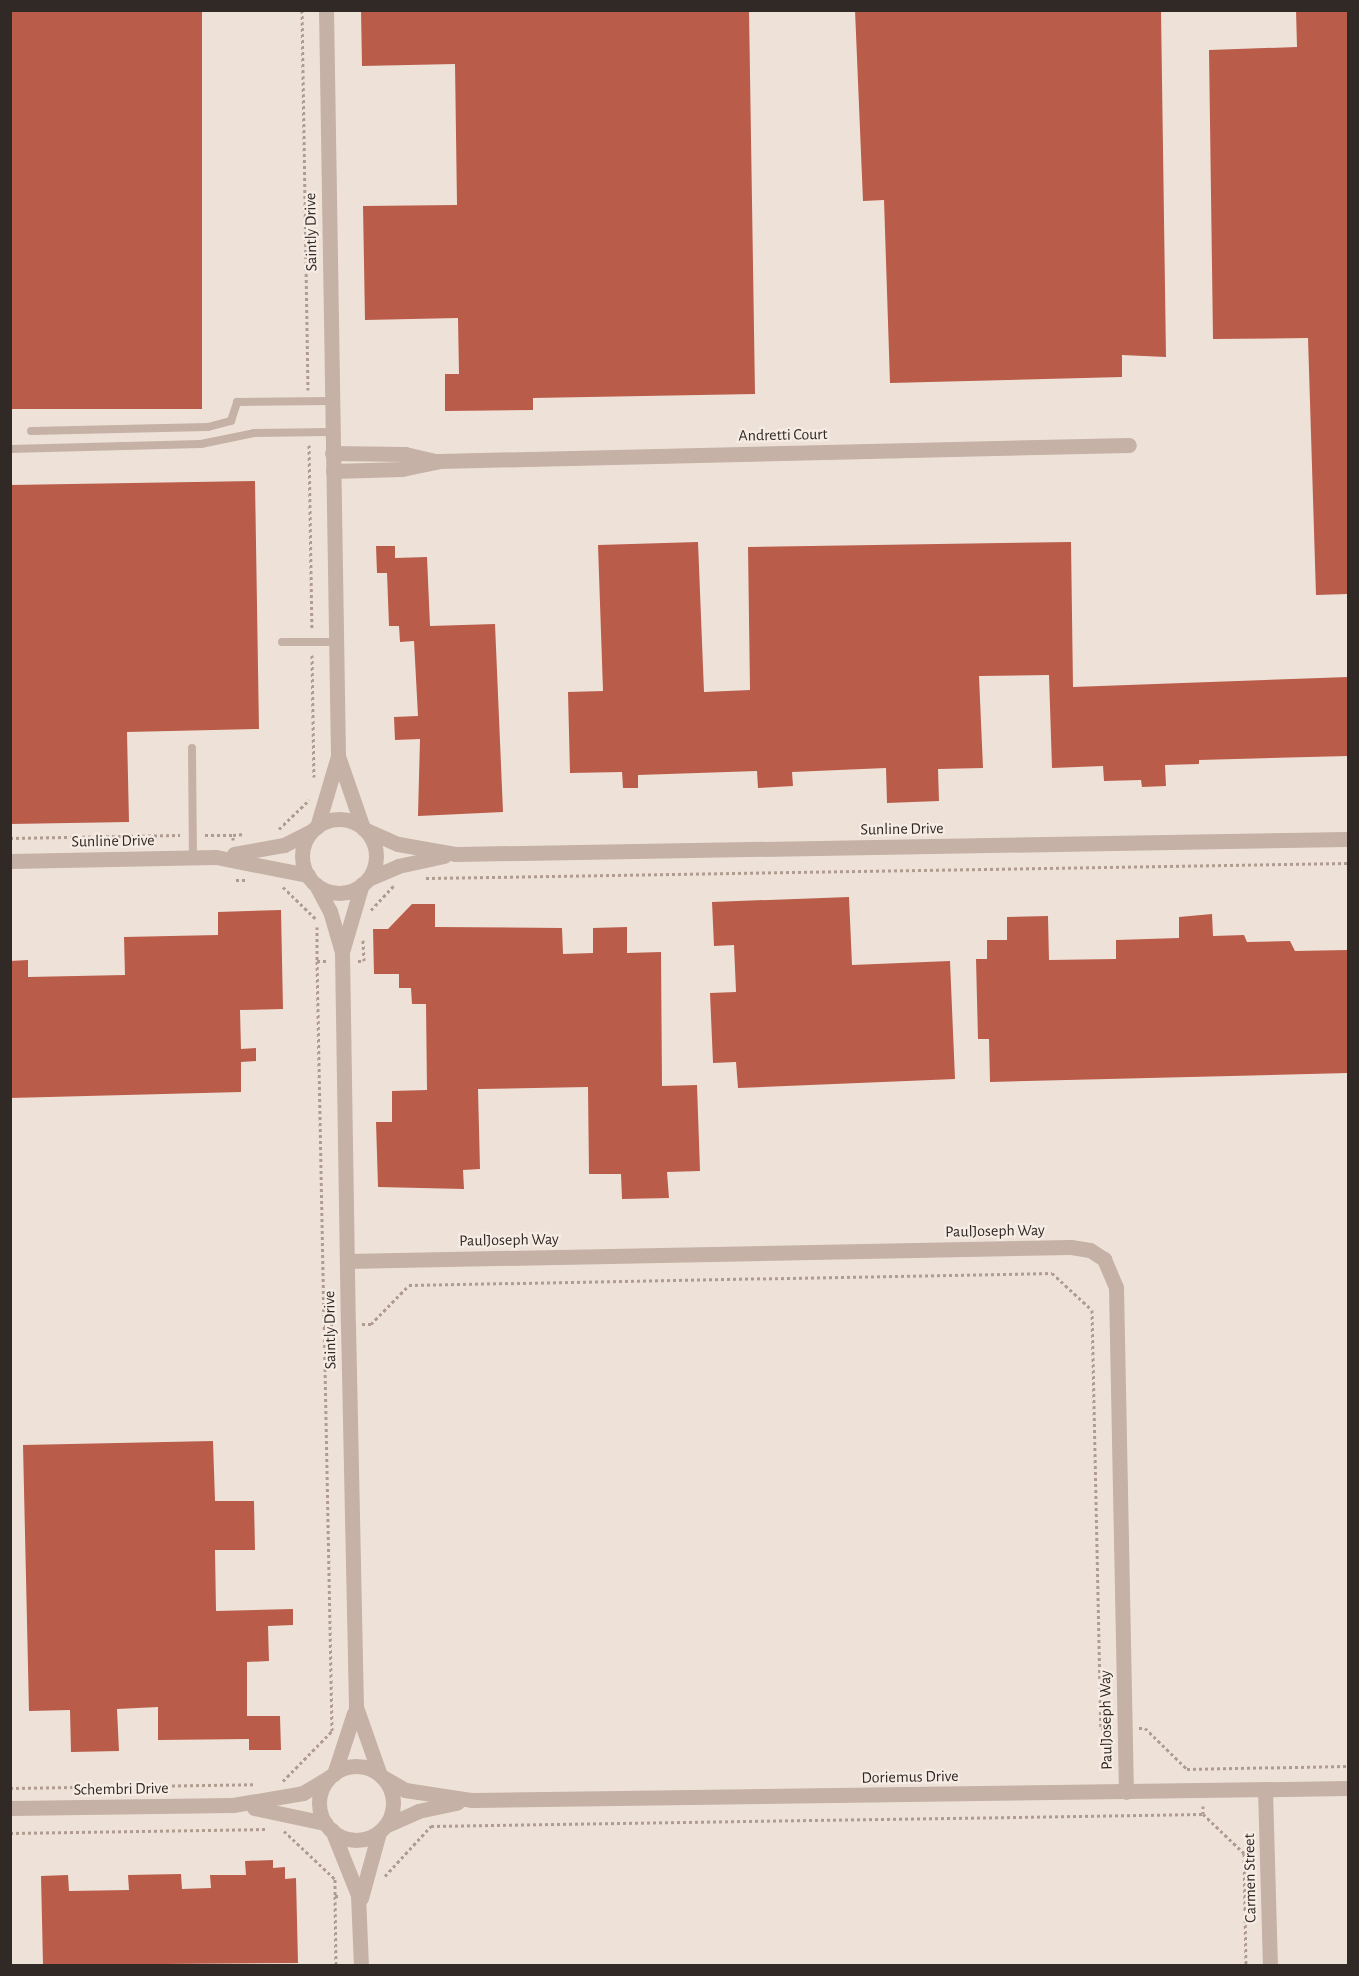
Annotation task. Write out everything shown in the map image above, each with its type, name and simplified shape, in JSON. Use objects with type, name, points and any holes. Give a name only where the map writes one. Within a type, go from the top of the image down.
[{"type":"street","name":"Saintly Drive","points":[[315,828],[338,756],[326,10]]},
{"type":"street","name":"Andretti Court","points":[[439,461],[1129,445]]},
{"type":"street","points":[[332,453],[405,454],[439,461]]},
{"type":"street","points":[[333,471],[402,469],[439,461]]},
{"type":"street","name":"Saintly Drive","points":[[338,756],[364,828]]},
{"type":"street","points":[[340,819],[364,828],[376,857],[365,881],[334,892],[311,879],[303,852],[315,828],[340,819]]},
{"type":"street","name":"Sunline Drive","points":[[10,861],[216,857],[284,844],[315,828]]},
{"type":"street","name":"Sunline Drive","points":[[364,828],[398,844],[456,854]]},
{"type":"street","name":"Sunline Drive","points":[[365,881],[398,866],[456,854],[1348,839]]},
{"type":"street","name":"Sunline Drive","points":[[216,857],[311,879]]},
{"type":"street","name":"Saintly Drive","points":[[311,879],[330,911],[342,956],[356,1707],[380,1775]]},
{"type":"street","name":"Saintly Drive","points":[[342,956],[365,881]]},
{"type":"street","name":"PaulJoseph Way","points":[[347,1261],[1090,1250],[1113,1271],[1116,1287],[1126,1792]]},
{"type":"street","name":"Saintly Drive","points":[[332,1776],[356,1707]]},
{"type":"street","points":[[359,1900],[328,1827],[320,1800],[332,1776],[357,1766],[380,1775],[393,1804],[382,1829],[359,1900],[361,1965]]},
{"type":"street","name":"Doriemus Drive","points":[[380,1775],[405,1790],[472,1800],[1348,1788]]},
{"type":"street","name":"Schembri Drive","points":[[10,1808],[265,1805],[303,1793],[332,1776]]},
{"type":"street","name":"Carmen Street","points":[[1265,1789],[1270,1965]]},
{"type":"street","name":"Doriemus Drive","points":[[382,1829],[418,1811],[472,1800]]},
{"type":"street","name":"Schembri Drive","points":[[265,1805],[328,1827]]},
{"type":"street","points":[[328,1827],[359,1839],[382,1829]]},
{"type":"lane","points":[[31,431],[208,427],[231,421],[237,402],[332,401]]},
{"type":"lane","points":[[10,449],[194,445],[254,433],[332,432]]},
{"type":"lane","points":[[282,642],[336,642]]},
{"type":"lane","points":[[192,748],[193,858]]},
{"type":"path","points":[[302,10],[308,401]]},
{"type":"path","points":[[308,432],[314,782]]},
{"type":"path","points":[[275,834],[314,794]]},
{"type":"path","points":[[10,838],[254,834]]},
{"type":"path","points":[[233,835],[234,854]]},
{"type":"path","points":[[414,878],[1348,863]]},
{"type":"path","points":[[363,918],[402,878]]},
{"type":"path","points":[[10,1788],[281,1783],[332,1731],[317,920],[274,879]]},
{"type":"path","points":[[237,880],[255,880]]},
{"type":"path","points":[[317,961],[342,956],[364,961],[363,929]]},
{"type":"path","points":[[324,1325],[371,1324],[409,1285],[1052,1273],[1092,1311],[1101,1728],[1145,1728],[1187,1769],[1348,1766]]},
{"type":"path","points":[[1202,1769],[1203,1814]]},
{"type":"path","points":[[265,1829],[266,1784]]},
{"type":"path","points":[[381,1879],[431,1826],[1203,1814],[1244,1853],[1246,1965]]},
{"type":"path","points":[[10,1833],[281,1828],[335,1880],[336,1965]]},
{"type":"path","points":[[335,1896],[359,1900]]},
{"type":"building","points":[[10,10],[202,10],[202,409],[10,409]]},
{"type":"building","points":[[361,10],[749,10],[755,394],[533,398],[533,410],[445,411],[445,374],[459,374],[458,318],[365,320],[363,206],[457,205],[455,64],[362,66]]},
{"type":"building","points":[[855,10],[1161,10],[1166,357],[1122,355],[1122,377],[890,383],[884,200],[863,201]]},
{"type":"building","points":[[1296,10],[1348,10],[1348,594],[1316,595],[1308,338],[1213,339],[1209,50],[1297,47]]},
{"type":"building","points":[[255,481],[259,729],[127,732],[129,822],[10,824],[10,485]]},
{"type":"building","points":[[698,542],[704,692],[750,690],[748,547],[1071,542],[1073,687],[1348,677],[1348,756],[1199,760],[1199,764],[1165,765],[1166,786],[1142,787],[1141,780],[1104,781],[1103,766],[1052,768],[1049,675],[979,676],[983,768],[938,769],[939,801],[887,803],[886,768],[792,772],[793,786],[758,788],[757,771],[638,775],[638,788],[623,788],[622,772],[570,773],[568,692],[603,691],[598,545]]},
{"type":"building","points":[[376,546],[395,546],[395,558],[427,557],[430,626],[495,624],[503,812],[418,816],[420,739],[395,740],[394,717],[418,716],[414,641],[400,642],[399,626],[389,626],[387,573],[377,573]]},
{"type":"building","points":[[849,897],[852,965],[950,961],[955,1079],[738,1088],[736,1062],[713,1063],[710,993],[736,992],[734,945],[714,946],[712,902]]},
{"type":"building","points":[[412,904],[435,904],[435,927],[562,928],[563,954],[593,953],[593,928],[627,927],[627,953],[661,952],[662,1086],[697,1085],[700,1171],[667,1172],[669,1198],[622,1199],[621,1174],[589,1174],[588,1087],[478,1089],[480,1169],[463,1170],[464,1189],[378,1187],[376,1122],[392,1122],[392,1091],[427,1090],[426,1004],[412,1004],[411,988],[399,988],[399,974],[374,974],[373,929],[388,929]]},
{"type":"building","points":[[281,910],[283,1009],[240,1010],[241,1049],[256,1048],[256,1061],[241,1062],[241,1092],[10,1098],[10,961],[28,960],[28,977],[125,975],[124,937],[218,935],[218,912]]},
{"type":"building","points":[[1212,914],[1213,936],[1244,935],[1247,942],[1290,941],[1295,951],[1348,950],[1348,1073],[990,1082],[989,1039],[978,1039],[976,959],[987,959],[987,940],[1007,940],[1007,917],[1048,916],[1049,960],[1116,959],[1116,940],[1179,938],[1179,917]]},
{"type":"building","points":[[213,1441],[215,1501],[254,1501],[255,1550],[215,1550],[216,1611],[293,1609],[293,1625],[268,1626],[269,1661],[247,1662],[247,1716],[280,1716],[281,1750],[249,1750],[249,1739],[158,1740],[158,1707],[117,1709],[119,1751],[71,1752],[70,1710],[29,1711],[23,1445]]},
{"type":"building","points":[[273,1860],[273,1868],[285,1867],[285,1879],[296,1878],[298,1963],[43,1965],[41,1876],[68,1875],[69,1891],[129,1890],[128,1875],[181,1874],[182,1889],[211,1888],[210,1875],[246,1875],[245,1861]]}]
